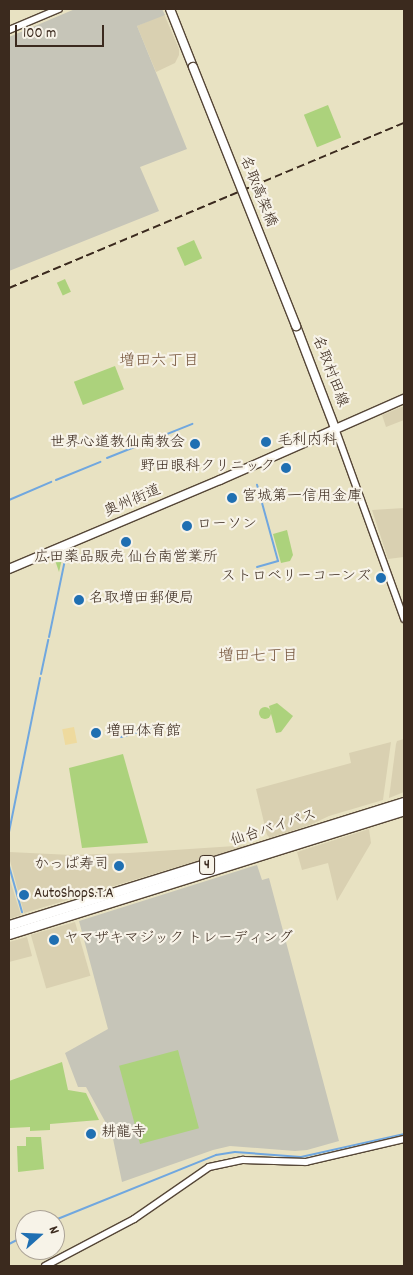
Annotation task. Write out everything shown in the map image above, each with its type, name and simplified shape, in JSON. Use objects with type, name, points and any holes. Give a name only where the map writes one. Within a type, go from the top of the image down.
[{"type":"highway","name":"仙台バイパス","points":[[9,926],[404,802]]},
{"type":"highway","name":"仙台バイパス","points":[[9,934],[404,810]]},
{"type":"main road","name":"名取高架橋","points":[[170,9],[296,326]]},
{"type":"main road","name":"名取村田線","points":[[296,326],[336,428]]},
{"type":"main road","name":"奥州街道","points":[[9,569],[220,480],[404,399]]},
{"type":"street","points":[[9,30],[59,9]]},
{"type":"street","points":[[336,428],[404,619]]},
{"type":"street","points":[[45,1266],[134,1219],[208,1167],[242,1160],[306,1162],[404,1139]]},
{"type":"shaded area","points":[[75,9],[162,9],[165,15],[137,26],[187,149],[140,167],[159,211],[9,271],[9,37]]},
{"type":"shaded area","points":[[164,14],[179,49],[179,55],[175,63],[156,72],[137,26]]},
{"type":"shaded area","points":[[404,406],[404,420],[386,427],[382,415]]},
{"type":"shaded area","points":[[404,508],[404,557],[388,559],[372,510]]},
{"type":"shaded area","points":[[404,739],[404,792],[389,798],[396,744],[397,741]]},
{"type":"shaded area","points":[[391,742],[383,800],[329,816],[310,825],[270,838],[267,835],[256,789],[351,763],[349,753]]},
{"type":"shaded area","points":[[369,829],[371,843],[337,901],[328,863],[302,870],[297,852]]},
{"type":"shaded area","points":[[250,845],[24,913],[9,857],[9,852],[72,855]]},
{"type":"shaded area","points":[[257,865],[262,880],[269,878],[339,1141],[307,1150],[295,1151],[230,1146],[213,1150],[122,1182],[112,1134],[86,1087],[78,1087],[65,1053],[108,1029],[79,921]]},
{"type":"shaded area","points":[[9,877],[21,915],[9,919]]},
{"type":"shaded area","points":[[75,922],[90,976],[46,989],[31,935]]},
{"type":"shaded area","points":[[27,937],[32,956],[9,962],[9,942]]},
{"type":"green space","points":[[328,105],[341,137],[317,147],[304,115]]},
{"type":"green space","points":[[194,240],[202,258],[185,266],[177,248]]},
{"type":"green space","points":[[65,279],[71,292],[63,295],[57,283]]},
{"type":"green space","points":[[115,366],[124,389],[83,405],[74,382]]},
{"type":"green space","points":[[287,530],[293,555],[290,561],[281,563],[273,534]]},
{"type":"green space","points":[[64,550],[59,572],[53,554]]},
{"type":"green space","points":[[277,703],[293,716],[281,732],[276,733],[269,706]]},
{"type":"green space","points":[[267,707],[270,708],[270,718],[263,719],[260,718],[259,711],[260,708]]},
{"type":"green space","points":[[123,754],[148,843],[82,848],[69,768]]},
{"type":"green space","points":[[178,1050],[199,1128],[140,1144],[119,1066]]},
{"type":"green space","points":[[62,1062],[68,1090],[86,1093],[99,1120],[50,1124],[50,1130],[30,1131],[30,1127],[10,1128],[9,1081]]},
{"type":"green space","points":[[26,1137],[41,1137],[44,1169],[18,1172],[17,1146],[26,1146]]},
{"type":"sand","points":[[74,727],[77,743],[65,745],[62,729]]},
{"type":"waterway","points":[[107,458],[192,424]]},
{"type":"waterway","points":[[56,480],[100,462]]},
{"type":"waterway","points":[[9,500],[51,482]]},
{"type":"waterway","points":[[257,485],[278,561],[257,567]]},
{"type":"waterway","points":[[49,637],[67,550]]},
{"type":"waterway","points":[[41,674],[48,640]]},
{"type":"waterway","points":[[9,832],[40,678]]},
{"type":"waterway","points":[[121,737],[152,728]]},
{"type":"waterway","points":[[9,866],[22,912]]},
{"type":"waterway","points":[[65,1216],[216,1155],[235,1152],[301,1157],[404,1134]]},
{"type":"waterway","points":[[9,1244],[15,1241]]},
{"type":"railway","points":[[9,288],[404,123]]},
{"type":"place","name":"毛利内科","points":[[266,442]]},
{"type":"place","name":"世界心道教仙南教会","points":[[195,444]]},
{"type":"place","name":"野田眼科クリニック","points":[[286,468]]},
{"type":"place","name":"宮城第一信用金庫","points":[[232,498]]},
{"type":"place","name":"ローソン","points":[[187,526]]},
{"type":"place","name":"広田薬品販売 仙台南営業所","points":[[126,542]]},
{"type":"place","name":"ストロベリーコーンズ","points":[[381,578]]},
{"type":"place","name":"名取増田郵便局","points":[[79,600]]},
{"type":"place","name":"増田体育館","points":[[96,733]]},
{"type":"place","name":"かっぱ寿司","points":[[119,866]]},
{"type":"place","name":"AutoShopS.T.A","points":[[24,895]]},
{"type":"place","name":"ヤマザキマジック トレーディング","points":[[54,940]]},
{"type":"place","name":"耕龍寺","points":[[91,1134]]},
{"type":"district","name":"増田六丁目","points":[[159,362]]},
{"type":"district","name":"増田七丁目","points":[[258,657]]}]
